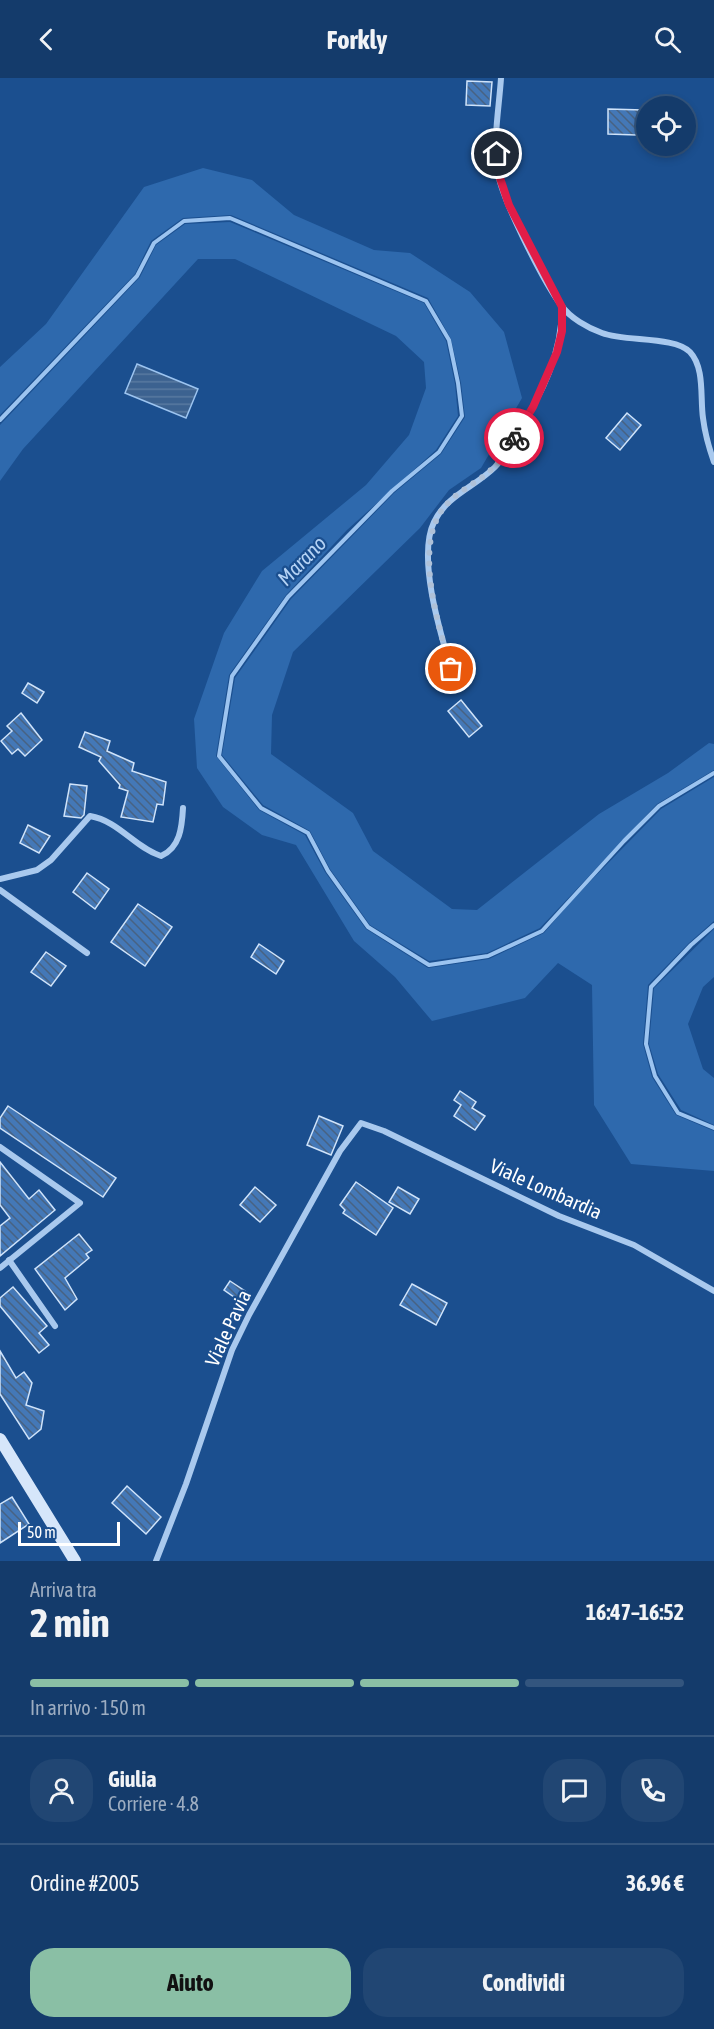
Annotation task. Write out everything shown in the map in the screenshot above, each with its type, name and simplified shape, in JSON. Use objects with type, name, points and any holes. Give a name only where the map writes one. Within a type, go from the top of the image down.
[{"type":"main road","points":[[0,1439],[75,1561]]},
{"type":"street","points":[[501,78],[496,139],[499,178],[509,205],[562,307],[578,321],[602,333],[629,339],[670,342],[689,351],[696,360],[699,370],[703,423],[714,462]]},
{"type":"street","points":[[451,669],[441,635],[429,567],[429,544],[434,523],[446,504],[495,467],[533,407],[557,352],[562,331],[562,307]]},
{"type":"street","points":[[0,879],[37,870],[51,860],[90,816],[115,825],[148,852],[161,856],[169,852],[178,840],[183,808]]},
{"type":"street","points":[[0,890],[87,953]]},
{"type":"street","name":"Viale Lombardia","points":[[361,1123],[384,1131],[559,1216],[634,1245],[714,1291]]},
{"type":"street","name":"Viale Pavia","points":[[156,1561],[186,1484],[232,1350],[340,1151],[361,1123]]},
{"type":"street","points":[[0,1147],[80,1203],[0,1268]]},
{"type":"street","points":[[9,1260],[55,1326]]},
{"type":"shaded area","points":[[203,168],[252,180],[294,215],[374,250],[410,253],[470,292],[504,332],[522,398],[481,468],[449,490],[420,528],[293,652],[272,715],[271,754],[353,813],[373,851],[452,909],[477,910],[599,814],[668,773],[709,743],[714,744],[714,770],[657,804],[540,928],[487,953],[429,961],[370,925],[330,869],[310,831],[263,805],[222,755],[235,678],[291,599],[394,493],[441,454],[465,417],[461,383],[451,339],[428,298],[231,215],[183,218],[151,241],[135,274],[0,415],[0,367],[46,324],[144,187]]},
{"type":"shaded area","points":[[230,222],[424,303],[446,341],[455,384],[458,416],[436,450],[347,530],[286,595],[229,675],[216,756],[259,810],[305,835],[325,872],[366,929],[428,968],[489,959],[544,933],[572,900],[661,809],[714,777],[714,921],[648,985],[643,1044],[652,1077],[676,1115],[714,1131],[714,1171],[631,1164],[594,1105],[592,985],[558,963],[525,998],[432,1021],[395,977],[354,941],[296,845],[262,835],[223,807],[197,768],[194,719],[224,633],[262,571],[366,485],[409,435],[426,388],[424,362],[396,336],[235,259],[198,259],[23,449],[0,481],[0,425],[140,277],[156,245],[185,224]]},
{"type":"shaded area","points":[[137,364],[198,389],[186,418],[125,393]]},
{"type":"shaded area","points":[[714,929],[714,977],[703,987],[688,1024],[703,1069],[714,1078],[714,1125],[681,1110],[658,1074],[649,1044],[654,988]]},
{"type":"building","points":[[467,81],[492,82],[490,106],[466,105]]},
{"type":"building","points":[[608,109],[636,110],[636,135],[608,134]]},
{"type":"building","points":[[627,413],[641,425],[620,450],[606,438]]},
{"type":"building","points":[[28,683],[44,692],[37,703],[22,693]]},
{"type":"building","points":[[461,700],[482,726],[469,737],[448,711]]},
{"type":"building","points":[[21,713],[42,740],[25,756],[18,749],[12,754],[1,741],[12,731],[7,726]]},
{"type":"building","points":[[85,732],[110,741],[107,751],[134,763],[132,771],[166,782],[163,805],[157,804],[153,822],[121,817],[128,791],[119,788],[120,785],[99,761],[101,757],[79,747]]},
{"type":"building","points":[[70,784],[87,786],[84,815],[81,818],[64,816]]},
{"type":"building","points":[[28,825],[50,836],[39,853],[20,843]]},
{"type":"building","points":[[87,873],[109,889],[95,909],[73,892]]},
{"type":"building","points":[[138,904],[172,927],[145,966],[111,942]]},
{"type":"building","points":[[259,944],[284,961],[276,974],[251,957]]},
{"type":"building","points":[[46,952],[66,966],[51,986],[31,972]]},
{"type":"building","points":[[460,1091],[476,1102],[472,1108],[485,1116],[475,1130],[454,1116],[461,1105],[454,1100]]},
{"type":"building","points":[[8,1106],[116,1178],[103,1197],[0,1128],[0,1118]]},
{"type":"building","points":[[319,1116],[343,1126],[331,1155],[307,1145]]},
{"type":"building","points":[[0,1162],[29,1199],[39,1190],[55,1210],[0,1256],[0,1226],[10,1218],[0,1205]]},
{"type":"building","points":[[356,1182],[393,1208],[376,1235],[343,1213],[345,1210],[340,1205]]},
{"type":"building","points":[[255,1187],[276,1205],[260,1222],[240,1205]]},
{"type":"building","points":[[398,1187],[419,1199],[410,1214],[389,1202]]},
{"type":"building","points":[[79,1234],[92,1250],[86,1254],[89,1258],[65,1278],[77,1299],[65,1310],[35,1269]]},
{"type":"building","points":[[230,1281],[251,1295],[244,1304],[224,1290]]},
{"type":"building","points":[[412,1284],[447,1303],[436,1325],[400,1305]]},
{"type":"building","points":[[13,1287],[47,1326],[39,1333],[49,1345],[39,1353],[0,1306],[0,1298]]},
{"type":"building","points":[[0,1351],[16,1378],[24,1372],[32,1383],[26,1405],[44,1411],[41,1429],[29,1439],[0,1394]]},
{"type":"building","points":[[127,1486],[161,1517],[146,1534],[112,1503]]},
{"type":"building","points":[[12,1497],[29,1524],[0,1543],[0,1504]]},
{"type":"waterway","name":"Marano","points":[[0,420],[137,276],[154,243],[184,221],[230,218],[426,301],[449,340],[462,416],[439,452],[392,491],[288,597],[232,676],[219,756],[261,808],[308,833],[328,871],[368,927],[429,965],[488,956],[542,931],[659,806],[714,773]]},
{"type":"waterway","name":"Marano","points":[[714,925],[691,945],[651,987],[646,1044],[655,1076],[678,1113],[714,1128]]},
{"type":"way so far","points":[[451,669],[441,635],[429,567],[429,544],[434,523],[446,504],[495,467],[514,438]]},
{"type":"route","points":[[497,154],[497,169],[509,205],[562,307],[562,331],[557,352],[533,407],[514,438]]}]
